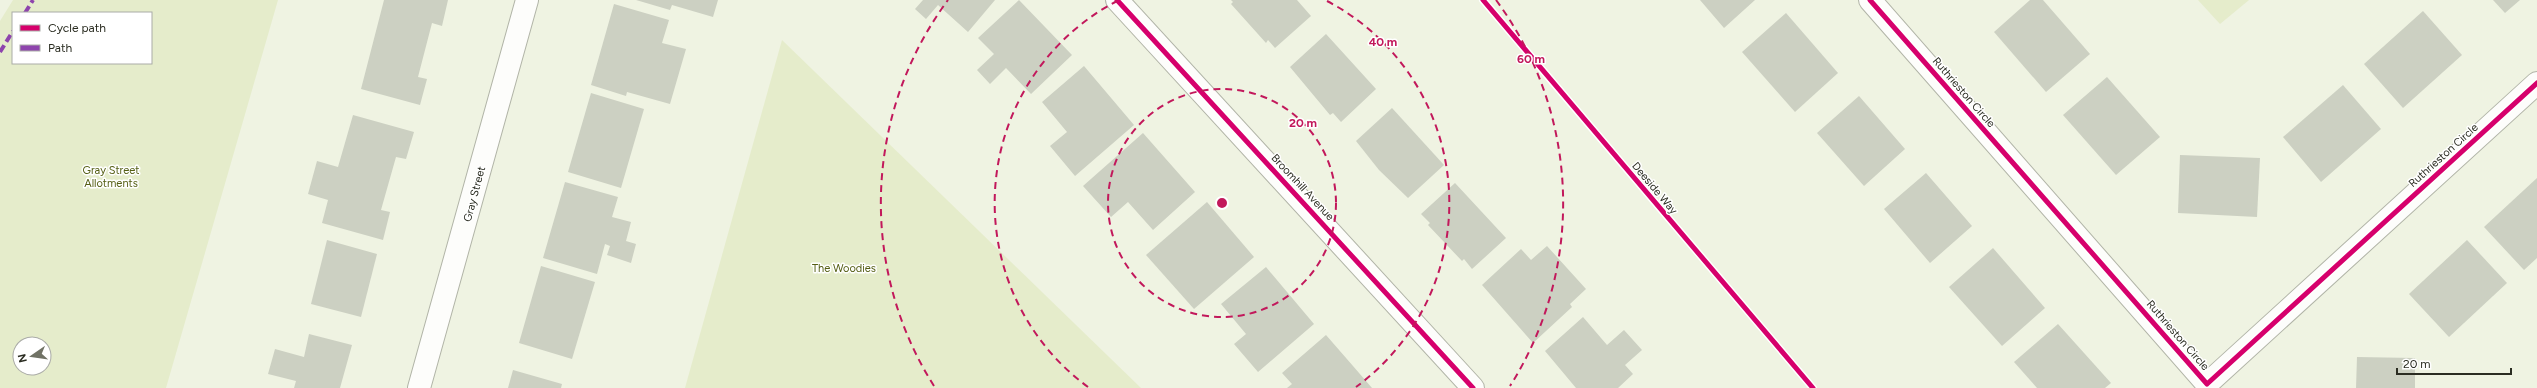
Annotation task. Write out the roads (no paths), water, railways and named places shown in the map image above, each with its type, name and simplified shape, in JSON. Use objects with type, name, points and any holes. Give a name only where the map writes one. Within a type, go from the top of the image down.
[{"type":"street","name":"Gray Street","points":[[419,388],[527,0]]},
{"type":"street","name":"Broomhill Avenue","points":[[1117,0],[1473,388]]},
{"type":"street","name":"Ruthrieston Circle","points":[[1870,0],[2209,386],[2537,83]]},
{"type":"park label","name":"Gray Street Allotments","points":[[111,176]]},
{"type":"park label","name":"The Woodies","points":[[844,268]]}]
